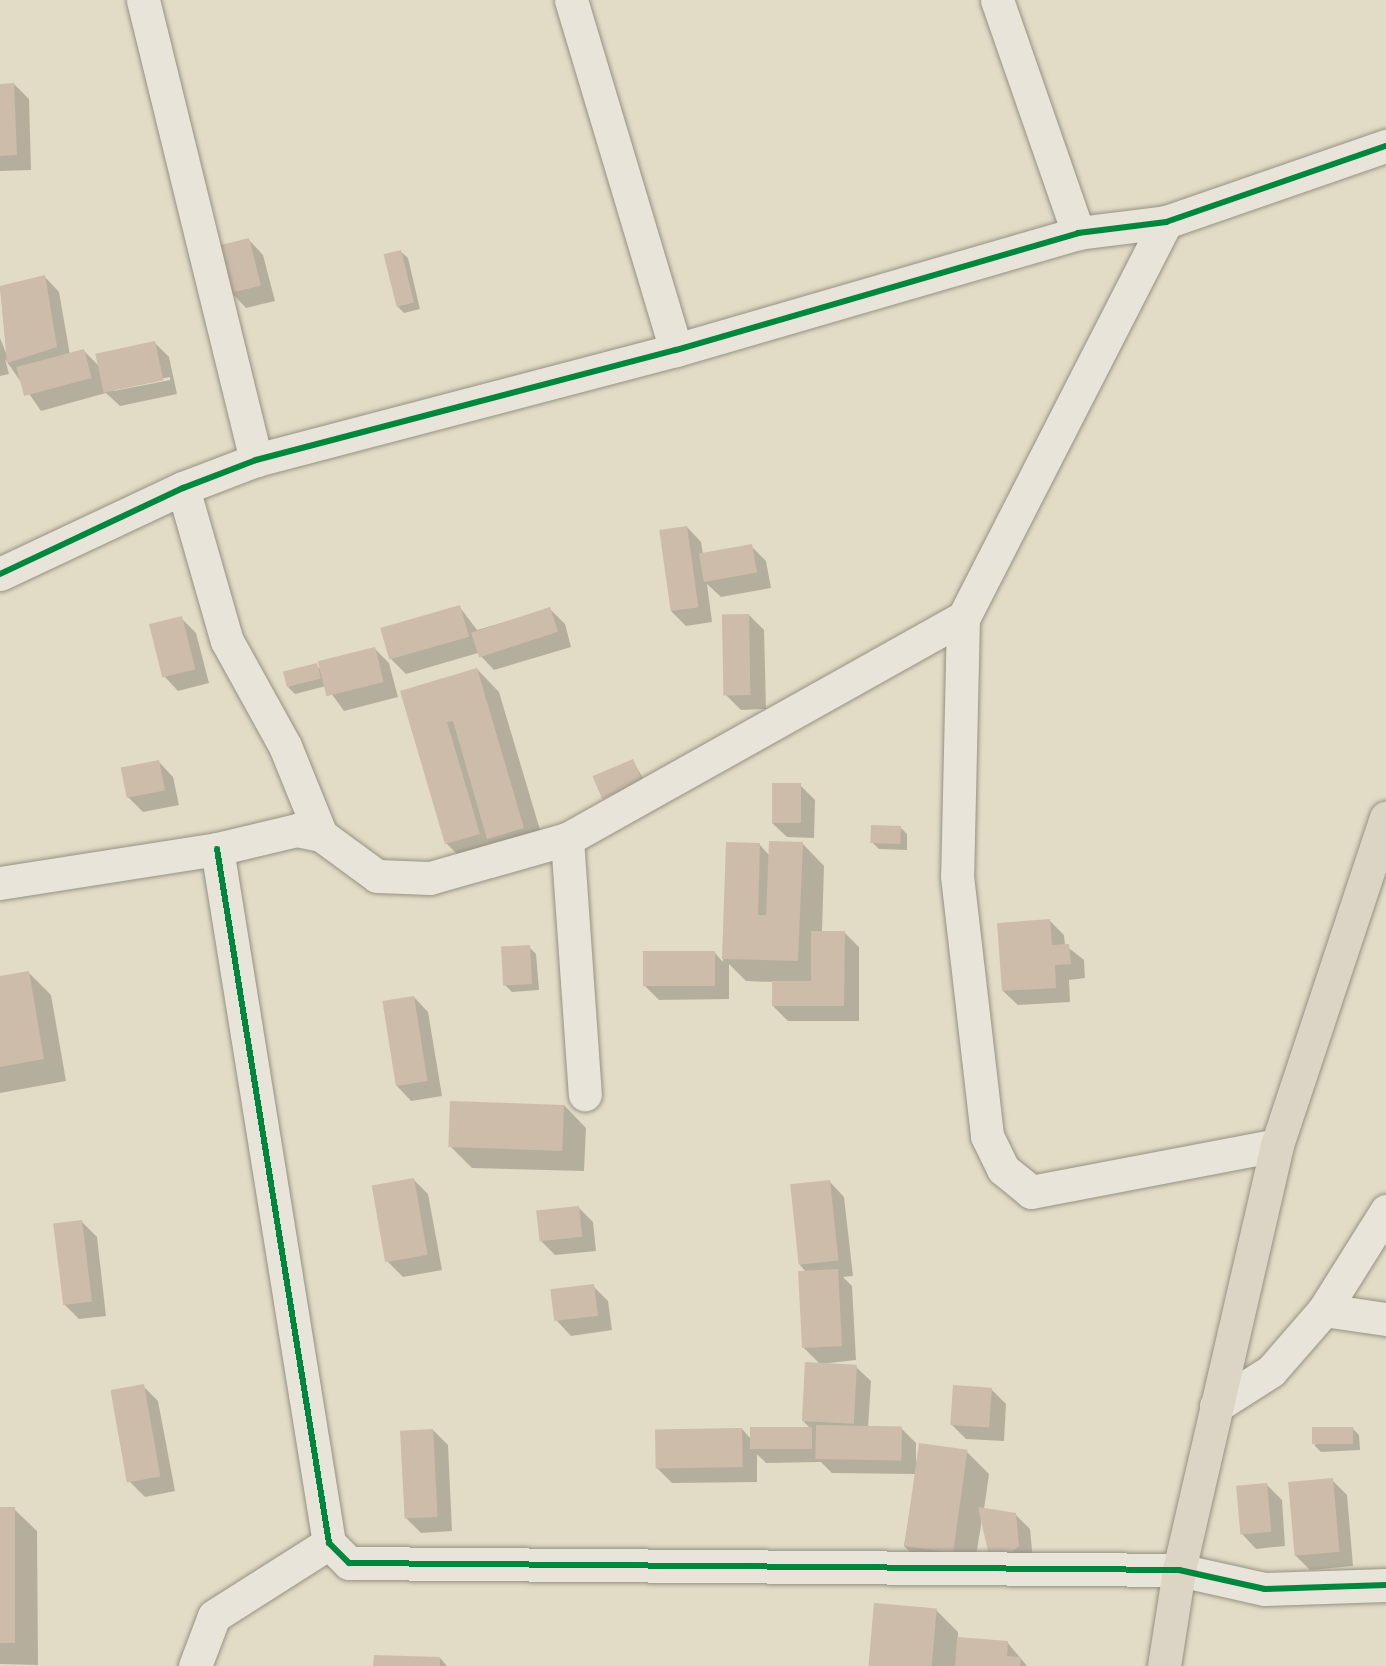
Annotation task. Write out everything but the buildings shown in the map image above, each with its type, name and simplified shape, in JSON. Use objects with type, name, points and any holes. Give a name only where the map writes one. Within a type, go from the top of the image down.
[{"type":"main road","points":[[1164,1666],[1179,1570],[1277,1145],[1386,818]]},
{"type":"street","points":[[143,0],[256,460]]},
{"type":"street","points":[[571,0],[676,350]]},
{"type":"street","points":[[997,0],[1078,233]]},
{"type":"street","points":[[0,574],[183,488],[256,460],[676,350],[1078,233],[1166,222],[1386,146]]},
{"type":"street","points":[[1166,222],[963,618],[957,876],[987,1136],[1002,1170],[1031,1192],[1277,1145]]},
{"type":"street","points":[[183,488],[227,641],[285,746],[321,835]]},
{"type":"street","points":[[0,883],[217,849],[297,830],[321,835],[377,876],[430,878],[567,839],[963,618]]},
{"type":"street","points":[[567,839],[585,1094]]},
{"type":"street","points":[[217,849],[329,1543],[349,1563],[1179,1570],[1265,1589],[1386,1585]]},
{"type":"street","points":[[1216,1406],[1271,1371],[1324,1310],[1386,1211]]},
{"type":"street","points":[[1324,1310],[1386,1319]]},
{"type":"street","points":[[195,1666],[214,1616],[329,1543]]},
{"type":"cycle path","points":[[0,574],[183,488],[256,460],[676,350],[1078,233],[1166,222],[1386,146]]},
{"type":"cycle path","points":[[217,849],[329,1543],[349,1563],[1179,1570],[1265,1589],[1386,1585]]}]
